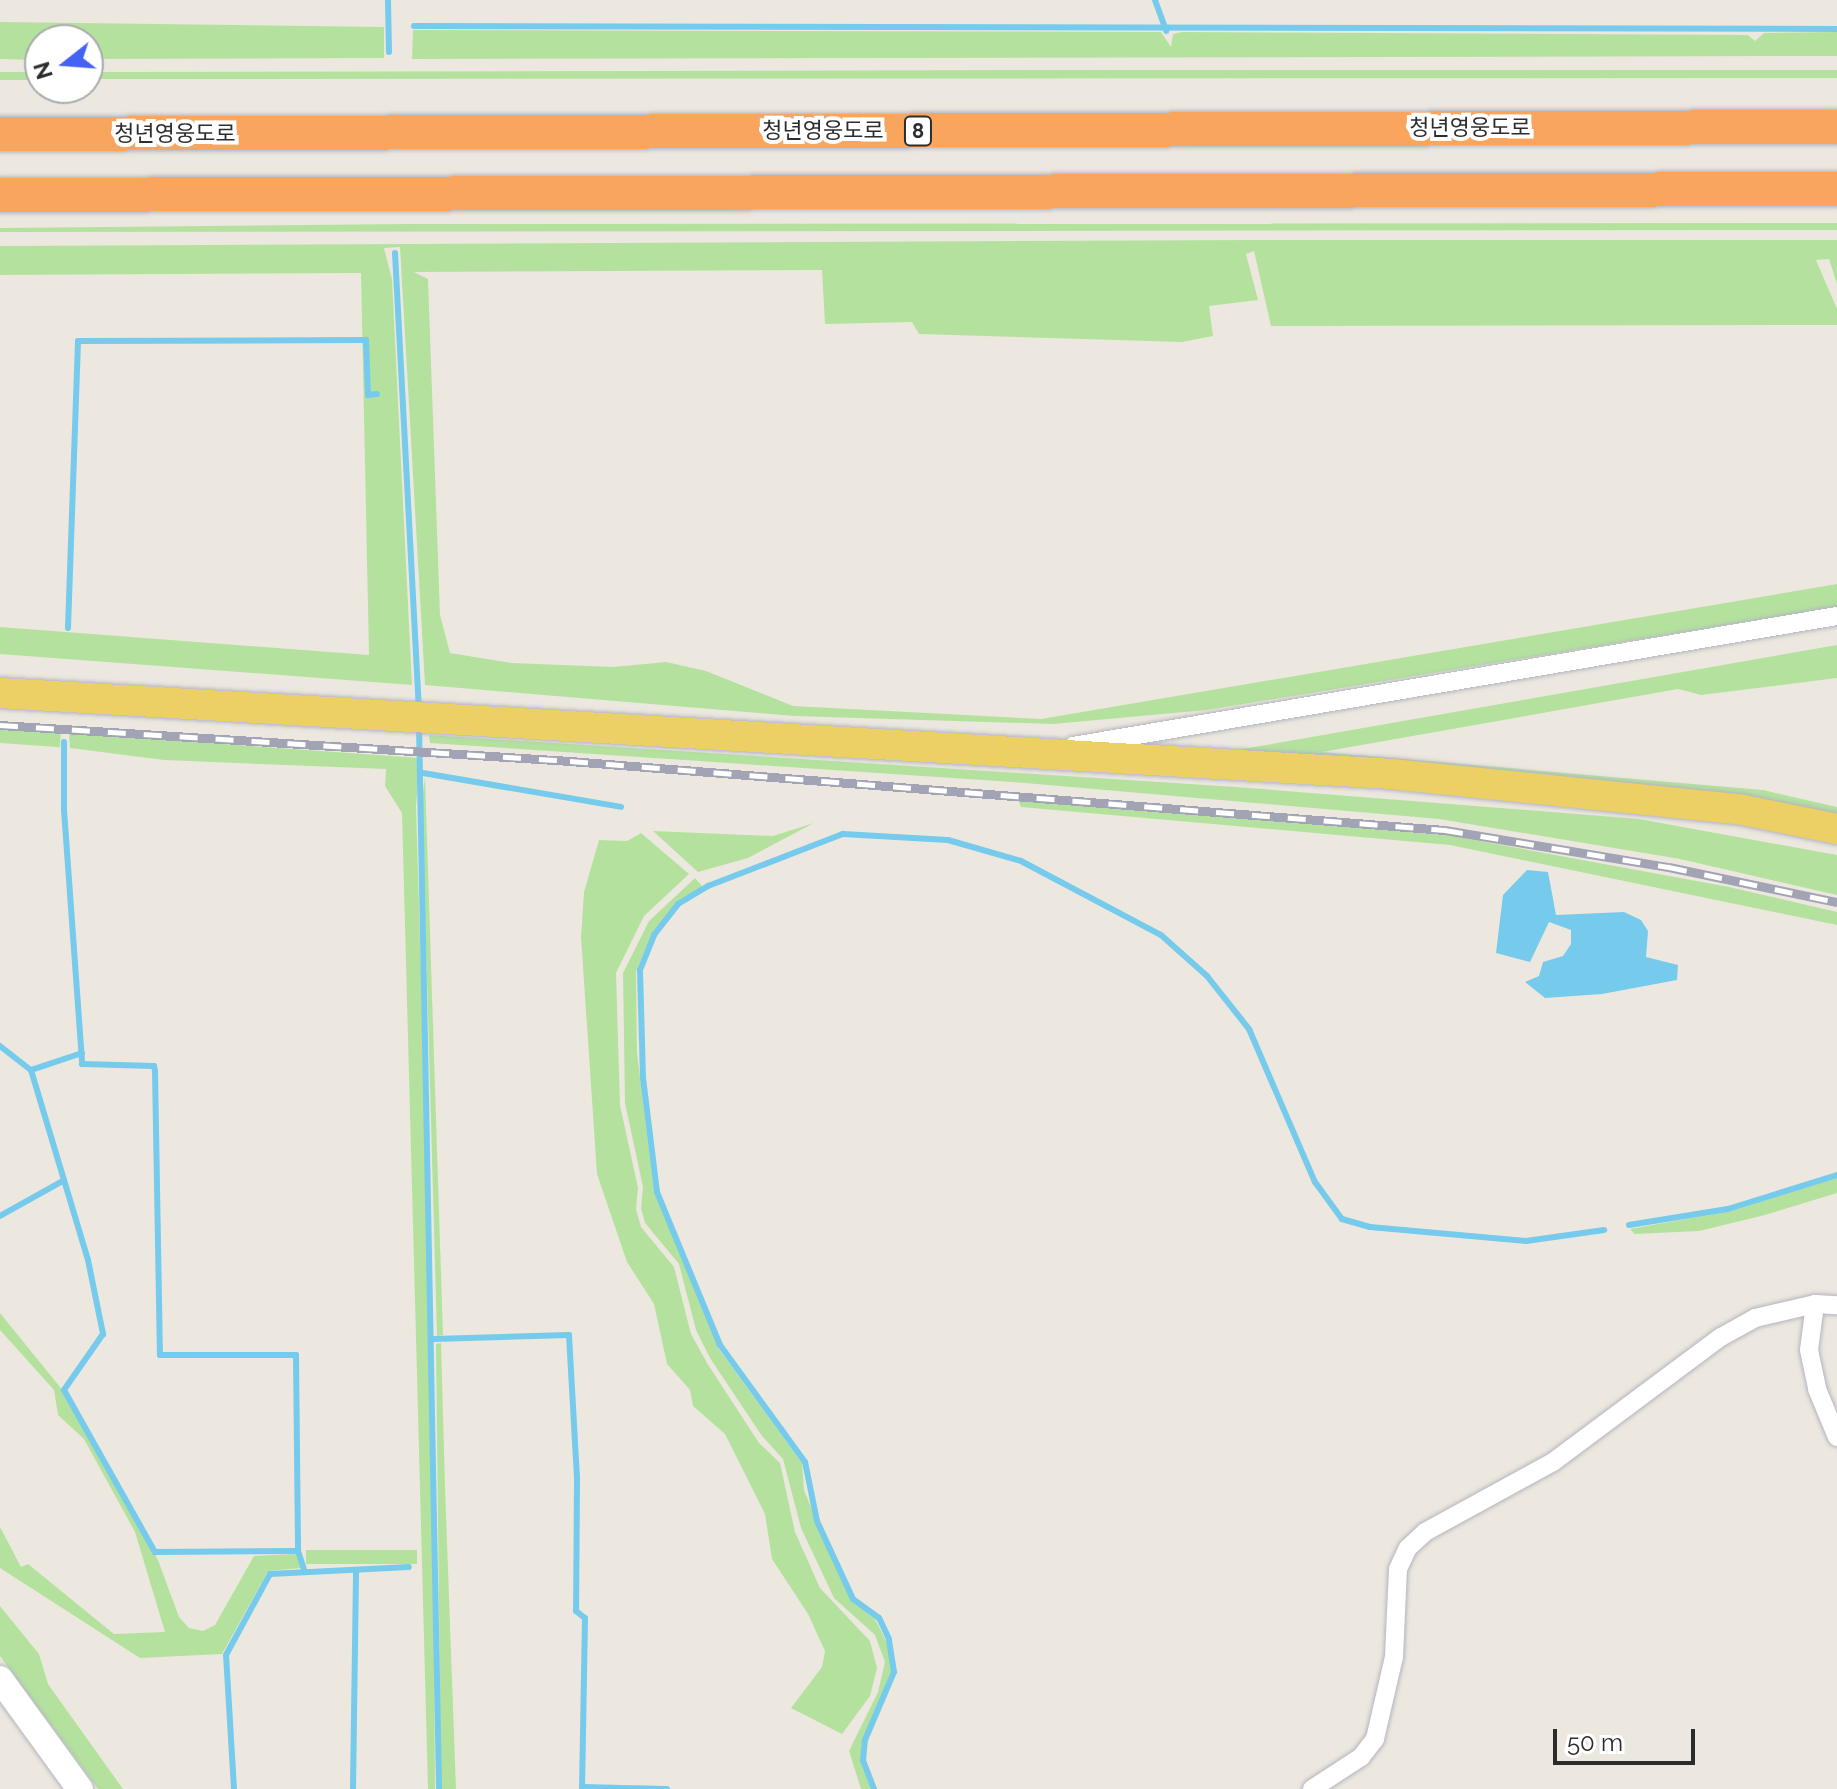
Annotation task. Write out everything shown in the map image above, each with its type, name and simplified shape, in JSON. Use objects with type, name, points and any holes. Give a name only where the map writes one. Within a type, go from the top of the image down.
[{"type":"highway","name":"청년영웅도로","points":[[0,134],[1837,127]]},
{"type":"highway","points":[[0,195],[1837,189]]},
{"type":"main road","points":[[0,693],[1019,755],[1391,774],[1743,810],[1837,829]]},
{"type":"main road","points":[[0,1679],[80,1789]]},
{"type":"street","points":[[1019,755],[1837,616]]},
{"type":"street","points":[[1312,1789],[1361,1757],[1375,1739],[1394,1657],[1398,1569],[1408,1548],[1450,1517],[1565,1455],[1721,1337],[1755,1318],[1815,1304],[1837,1305]]},
{"type":"street","points":[[1815,1304],[1809,1350],[1817,1389],[1837,1437]]},
{"type":"green space","points":[[0,22],[384,27],[384,58],[104,59],[104,24],[24,24],[24,60],[0,59]]},
{"type":"green space","points":[[413,30],[1161,32],[1171,47],[1173,34],[1182,32],[1748,35],[1755,41],[1764,33],[1837,32],[1837,56],[412,59]]},
{"type":"green space","points":[[1837,70],[1837,78],[104,79],[104,72]]},
{"type":"green space","points":[[0,72],[24,72],[24,80],[0,80]]},
{"type":"green space","points":[[1837,223],[1837,230],[0,232],[0,228],[405,224]]},
{"type":"green space","points":[[1837,240],[1837,284],[1829,259],[1816,260],[1837,309],[1837,325],[1271,326],[1254,251],[1246,254],[1258,300],[1209,306],[1213,336],[1182,342],[919,334],[912,322],[825,324],[822,270],[414,272],[428,279],[440,615],[450,653],[512,663],[613,667],[666,662],[706,671],[793,706],[1041,719],[1837,584],[1837,607],[1207,710],[1053,724],[794,716],[425,685],[400,247],[384,248],[392,279],[412,685],[0,654],[0,627],[369,655],[361,273],[0,275],[0,246]]},
{"type":"green space","points":[[1837,645],[1837,678],[1701,695],[1678,689],[1322,752],[1763,790],[1837,807],[1837,820],[1256,757],[1237,750]]},
{"type":"green space","points":[[0,728],[61,732],[60,747],[0,743]]},
{"type":"green space","points":[[69,733],[420,758],[416,806],[432,1341],[435,1789],[428,1789],[402,813],[385,786],[386,769],[164,760],[70,748]]},
{"type":"green space","points":[[429,735],[1236,787],[1639,819],[1837,855],[1837,895],[1680,859],[1439,819],[1012,782],[430,743]]},
{"type":"green space","points":[[425,777],[443,1335],[437,1336],[422,801]]},
{"type":"green space","points":[[1018,800],[1447,835],[1729,887],[1837,912],[1837,925],[1450,845],[1021,807]]},
{"type":"green space","points":[[814,823],[748,858],[698,872],[653,831],[773,836]]},
{"type":"green space","points":[[641,833],[689,874],[644,916],[616,973],[620,1105],[638,1188],[636,1209],[641,1227],[674,1267],[691,1334],[707,1363],[759,1443],[780,1463],[795,1532],[820,1588],[870,1641],[877,1668],[870,1696],[842,1734],[791,1708],[822,1667],[825,1651],[808,1614],[772,1559],[765,1514],[725,1434],[693,1406],[690,1390],[667,1364],[654,1304],[627,1262],[597,1174],[581,937],[584,892],[599,840],[627,841]]},
{"type":"green space","points":[[695,878],[703,887],[677,903],[651,936],[636,971],[637,1053],[654,1192],[706,1308],[718,1348],[802,1463],[804,1490],[835,1566],[852,1601],[875,1619],[886,1641],[892,1670],[862,1741],[861,1759],[872,1789],[861,1789],[849,1751],[878,1692],[885,1662],[875,1635],[834,1598],[801,1528],[783,1459],[762,1436],[710,1358],[696,1330],[679,1264],[645,1223],[641,1208],[643,1187],[625,1103],[623,973],[649,921]]},
{"type":"green space","points":[[1837,1178],[1837,1193],[1765,1215],[1699,1231],[1635,1234],[1630,1229],[1731,1211]]},
{"type":"green space","points":[[0,1313],[60,1387],[158,1560],[179,1617],[189,1628],[203,1631],[215,1625],[254,1556],[296,1554],[301,1568],[268,1571],[222,1654],[140,1658],[0,1568],[0,1527],[21,1567],[28,1564],[114,1634],[165,1632],[135,1532],[84,1439],[58,1415],[54,1390],[0,1330]]},
{"type":"green space","points":[[441,1343],[456,1789],[441,1789],[436,1344]]},
{"type":"green space","points":[[306,1550],[417,1550],[417,1564],[306,1564]]},
{"type":"green space","points":[[0,1606],[39,1654],[48,1684],[123,1789],[98,1789],[0,1656]]},
{"type":"water","points":[[1527,870],[1548,872],[1556,915],[1624,912],[1641,920],[1648,931],[1646,957],[1678,965],[1677,980],[1602,994],[1545,998],[1525,982],[1539,976],[1543,962],[1563,956],[1571,944],[1571,930],[1549,922],[1530,962],[1496,953],[1503,895]]},
{"type":"waterway","points":[[388,0],[389,52]]},
{"type":"waterway","points":[[1155,0],[1166,31]]},
{"type":"waterway","points":[[414,26],[1837,29]]},
{"type":"waterway","points":[[395,253],[419,710]]},
{"type":"waterway","points":[[68,628],[78,341],[366,340],[368,395],[377,394]]},
{"type":"waterway","points":[[419,725],[439,1789]]},
{"type":"waterway","points":[[64,742],[64,810],[82,1064],[154,1066],[155,1071],[160,1355],[296,1355],[298,1551],[305,1572]]},
{"type":"waterway","points":[[423,773],[621,807]]},
{"type":"waterway","points":[[874,1789],[863,1761],[865,1740],[894,1672],[889,1639],[879,1618],[853,1599],[817,1521],[805,1462],[720,1345],[657,1192],[643,1078],[640,970],[654,935],[678,904],[708,886],[843,834],[948,840],[1021,861],[1161,935],[1207,976],[1249,1029],[1315,1182],[1342,1219],[1370,1227],[1526,1241],[1604,1230]]},
{"type":"waterway","points":[[0,1046],[31,1070]]},
{"type":"waterway","points":[[82,1053],[31,1070],[88,1260],[103,1334],[64,1390],[155,1552],[298,1551]]},
{"type":"waterway","points":[[1629,1225],[1728,1209],[1837,1175]]},
{"type":"waterway","points":[[0,1216],[63,1181]]},
{"type":"waterway","points":[[434,1339],[569,1335],[577,1480],[576,1611],[585,1618],[582,1789]]},
{"type":"waterway","points":[[234,1789],[226,1655],[270,1574],[409,1567]]},
{"type":"waterway","points":[[353,1789],[356,1570]]},
{"type":"waterway","points":[[582,1787],[667,1789]]},
{"type":"railway","points":[[0,725],[570,761],[1445,830],[1669,867],[1837,902]]}]
